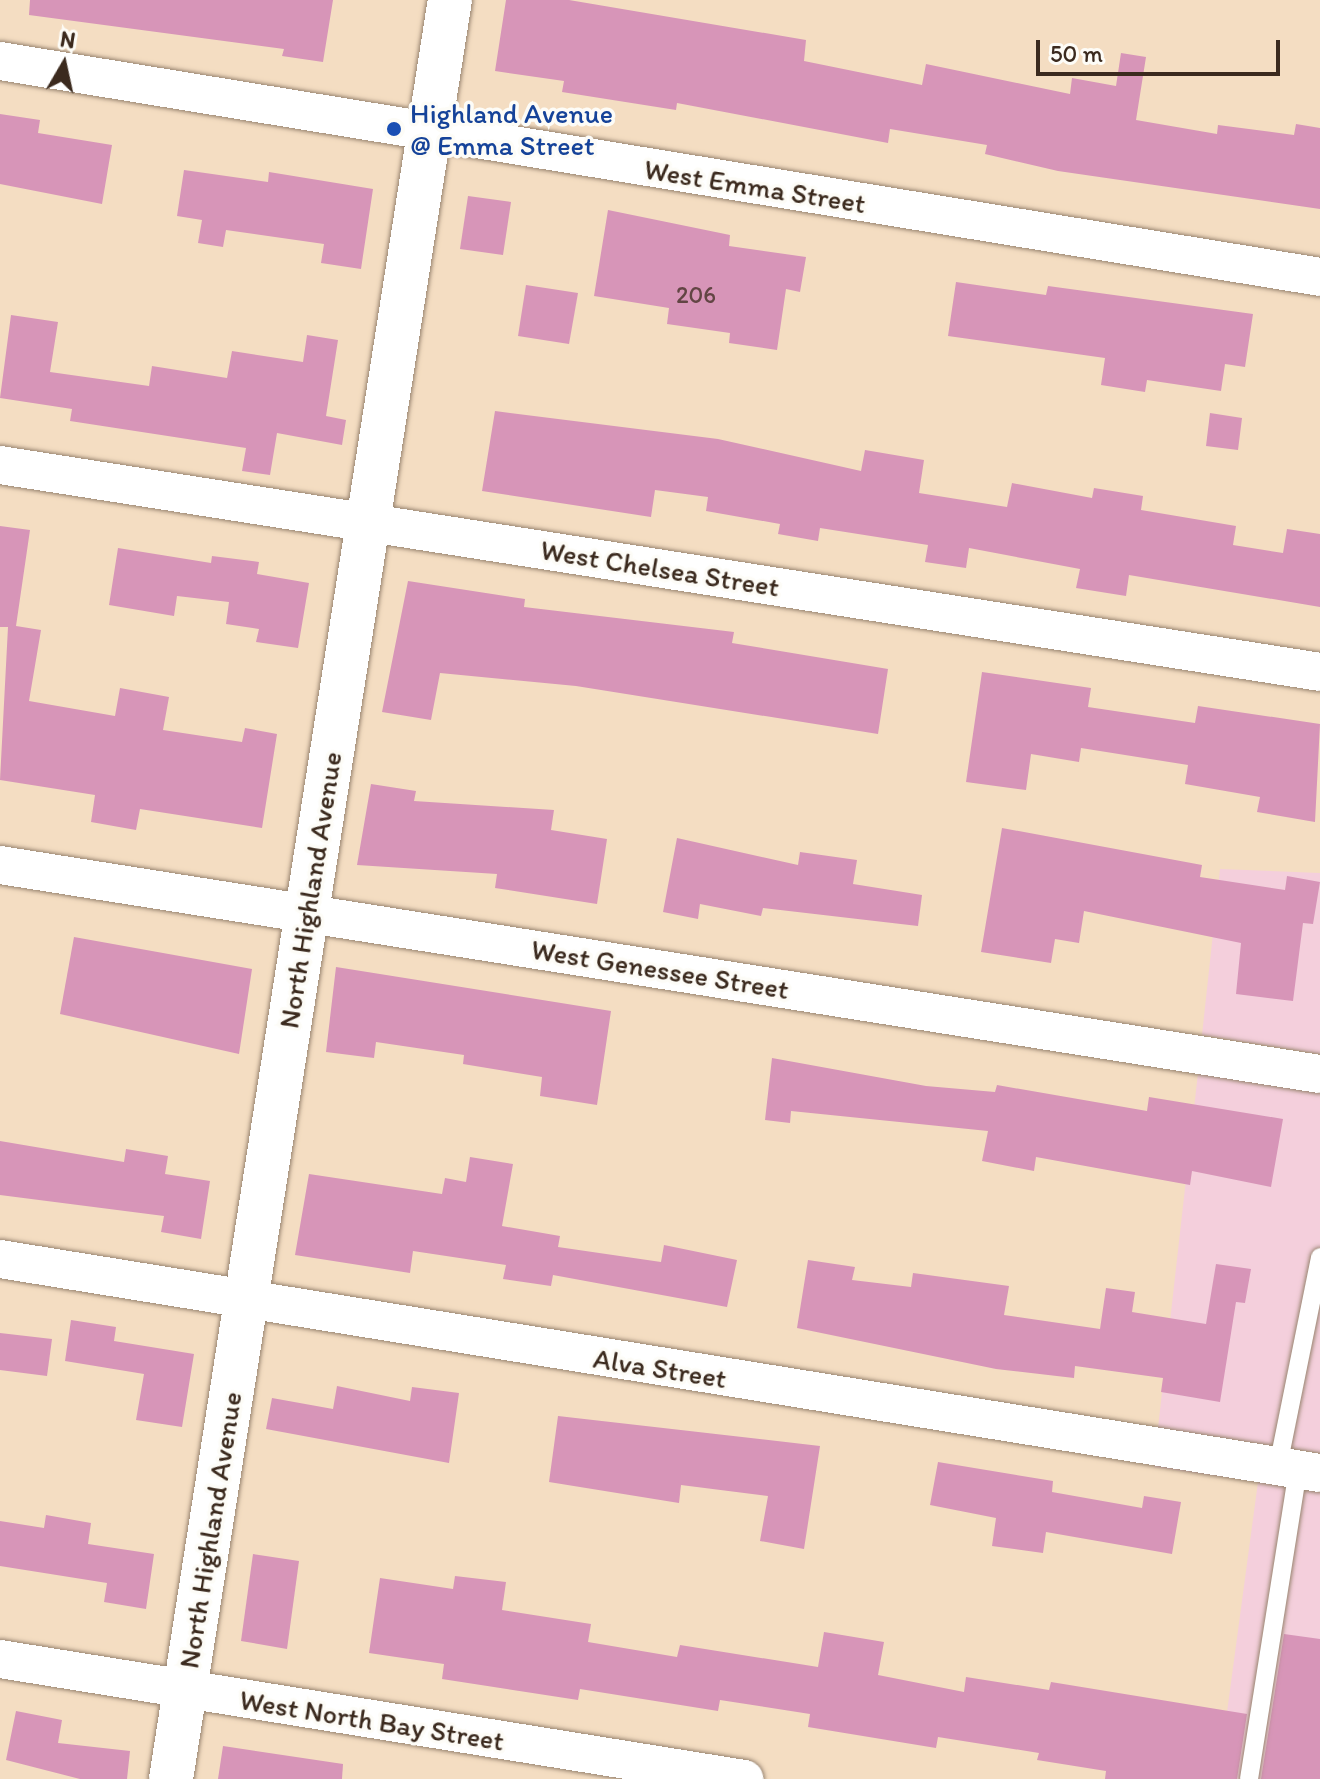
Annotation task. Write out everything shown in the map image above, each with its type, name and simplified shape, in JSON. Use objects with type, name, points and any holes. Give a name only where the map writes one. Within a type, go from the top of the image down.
[{"type":"main road","name":"North Highland Avenue","points":[[171,1779],[450,0]]},
{"type":"street","name":"West Emma Street","points":[[0,61],[1320,277]]},
{"type":"street","name":"West Chelsea Street","points":[[0,465],[1320,672]]},
{"type":"street","name":"West Genessee Street","points":[[0,865],[1320,1074]]},
{"type":"street","name":"Alva Street","points":[[0,1259],[246,1302],[1299,1469]]},
{"type":"street","name":"West North Bay Street","points":[[0,1659],[744,1779]]},
{"type":"lane","points":[[1249,1779],[1299,1469],[1320,1257]]},
{"type":"shaded area","points":[[1220,869],[1320,873],[1320,1054],[1202,1035]]},
{"type":"shaded area","points":[[1198,1073],[1320,1093],[1320,1453],[1158,1428]]},
{"type":"shaded area","points":[[1154,1465],[1320,1492],[1320,1779],[1218,1779],[1258,1482]]},
{"type":"building","points":[[30,0],[333,0],[323,62],[282,56],[284,49],[29,15]]},
{"type":"building","points":[[506,0],[569,0],[806,40],[804,61],[922,85],[926,64],[1070,94],[1072,78],[1116,86],[1121,53],[1146,57],[1136,120],[1217,134],[1218,125],[1294,135],[1296,124],[1320,128],[1320,209],[1058,171],[985,154],[987,145],[890,129],[888,143],[677,103],[676,110],[562,92],[564,81],[495,71]]},
{"type":"building","points":[[0,114],[40,120],[38,133],[112,145],[102,204],[0,184]]},
{"type":"building","points":[[184,170],[268,182],[269,172],[373,189],[361,269],[321,263],[324,244],[226,230],[223,247],[198,243],[202,220],[177,216]]},
{"type":"building","points":[[468,196],[511,202],[503,255],[460,249]]},
{"type":"building","points":[[608,210],[730,235],[729,246],[806,257],[800,292],[786,289],[777,350],[729,343],[730,333],[667,324],[669,308],[594,296]]},
{"type":"building","points":[[956,282],[1046,295],[1048,286],[1253,314],[1245,367],[1225,364],[1221,391],[1147,380],[1145,392],[1101,385],[1105,358],[948,336]]},
{"type":"building","points":[[526,285],[578,293],[569,344],[518,336]]},
{"type":"building","points":[[11,315],[58,322],[50,372],[149,386],[152,366],[227,378],[232,351],[303,362],[307,335],[338,340],[326,416],[346,420],[342,445],[277,433],[270,475],[242,471],[246,448],[70,421],[72,409],[0,398]]},
{"type":"building","points":[[495,411],[718,439],[861,471],[865,450],[924,460],[919,493],[1007,507],[1012,483],[1092,498],[1094,488],[1143,496],[1141,510],[1236,526],[1233,545],[1283,553],[1287,529],[1320,534],[1320,607],[1129,575],[1126,596],[1076,588],[1080,569],[969,548],[966,568],[925,562],[928,545],[820,528],[818,541],[778,534],[780,524],[706,511],[708,497],[655,490],[651,517],[482,491]]},
{"type":"building","points":[[1210,413],[1242,418],[1238,450],[1206,446]]},
{"type":"building","points":[[0,526],[30,530],[16,626],[41,630],[29,701],[115,716],[120,688],[169,697],[163,730],[242,742],[245,728],[277,734],[262,828],[140,809],[136,830],[91,822],[95,795],[0,780],[8,627],[0,627]]},
{"type":"building","points":[[118,548],[211,563],[212,556],[259,562],[257,574],[309,583],[298,648],[256,642],[259,629],[226,624],[229,602],[177,596],[174,616],[109,605]]},
{"type":"building","points":[[408,581],[525,599],[524,607],[734,632],[732,643],[888,669],[878,734],[576,686],[440,673],[431,720],[382,712]]},
{"type":"building","points":[[982,672],[1091,688],[1088,707],[1195,723],[1198,706],[1320,724],[1315,822],[1257,812],[1260,797],[1185,784],[1188,765],[1081,748],[1079,762],[1031,754],[1026,790],[966,782]]},
{"type":"building","points":[[371,784],[416,791],[414,801],[554,810],[551,830],[607,839],[597,904],[495,888],[497,874],[357,865]]},
{"type":"building","points":[[1002,828],[1202,865],[1200,877],[1285,890],[1287,876],[1320,882],[1313,924],[1303,923],[1293,1001],[1236,994],[1241,943],[1084,911],[1079,943],[1055,939],[1051,963],[981,952]]},
{"type":"building","points":[[677,838],[798,865],[800,852],[857,860],[853,884],[922,895],[918,926],[763,908],[761,916],[700,904],[698,919],[663,912]]},
{"type":"building","points":[[74,937],[252,969],[239,1054],[60,1014]]},
{"type":"building","points":[[336,967],[611,1011],[597,1105],[540,1096],[542,1077],[463,1064],[464,1055],[376,1042],[374,1058],[326,1052]]},
{"type":"building","points":[[772,1058],[926,1086],[995,1092],[997,1085],[1147,1111],[1149,1097],[1283,1119],[1271,1187],[1192,1171],[1190,1185],[1036,1157],[1034,1171],[982,1161],[988,1131],[791,1111],[790,1123],[765,1120]]},
{"type":"building","points":[[0,1141],[124,1162],[126,1149],[168,1156],[165,1174],[210,1181],[201,1239],[161,1232],[164,1216],[0,1195]]},
{"type":"building","points":[[470,1157],[513,1164],[502,1226],[560,1236],[558,1247],[661,1262],[664,1245],[737,1260],[727,1307],[553,1275],[551,1286],[503,1279],[506,1265],[413,1251],[410,1273],[295,1255],[309,1174],[442,1194],[445,1178],[466,1182]]},
{"type":"building","points":[[808,1260],[855,1267],[852,1280],[911,1287],[913,1273],[1009,1286],[1004,1315],[1100,1329],[1106,1288],[1135,1292],[1132,1312],[1206,1324],[1216,1264],[1251,1269],[1245,1303],[1236,1302],[1220,1402],[1161,1392],[1163,1378],[1075,1366],[1074,1378],[996,1369],[797,1328]]},
{"type":"building","points":[[71,1320],[116,1327],[114,1341],[194,1354],[182,1427],[136,1420],[144,1374],[65,1361]]},
{"type":"building","points":[[0,1333],[52,1339],[47,1376],[0,1370]]},
{"type":"building","points":[[337,1386],[410,1401],[412,1387],[459,1393],[449,1463],[266,1429],[272,1398],[333,1409]]},
{"type":"building","points":[[558,1416],[820,1446],[804,1549],[760,1541],[768,1496],[681,1485],[679,1503],[549,1482]]},
{"type":"building","points":[[938,1462],[1053,1481],[1052,1492],[1142,1508],[1144,1496],[1181,1502],[1172,1554],[1046,1532],[1043,1553],[992,1546],[996,1518],[930,1505]]},
{"type":"building","points":[[46,1515],[91,1523],[88,1544],[154,1554],[146,1609],[104,1602],[107,1583],[0,1566],[0,1521],[44,1528]]},
{"type":"building","points":[[253,1554],[299,1561],[287,1649],[241,1641]]},
{"type":"building","points":[[455,1576],[506,1582],[502,1610],[591,1624],[588,1642],[677,1657],[680,1645],[818,1667],[824,1632],[884,1642],[878,1675],[964,1692],[966,1677],[1049,1690],[1051,1682],[1247,1714],[1237,1779],[1105,1779],[1106,1771],[1037,1760],[1039,1753],[938,1737],[936,1748],[808,1727],[810,1714],[720,1700],[718,1711],[580,1689],[578,1700],[442,1679],[444,1664],[369,1653],[380,1578],[453,1589]]},
{"type":"building","points":[[1284,1634],[1320,1639],[1320,1779],[1261,1779]]},
{"type":"building","points":[[16,1711],[62,1720],[58,1743],[130,1751],[127,1779],[80,1779],[6,1760]]},
{"type":"building","points":[[223,1746],[343,1764],[342,1779],[218,1779]]},
{"type":"place","name":"Highland Avenue @ Emma Street","points":[[394,129]]}]
